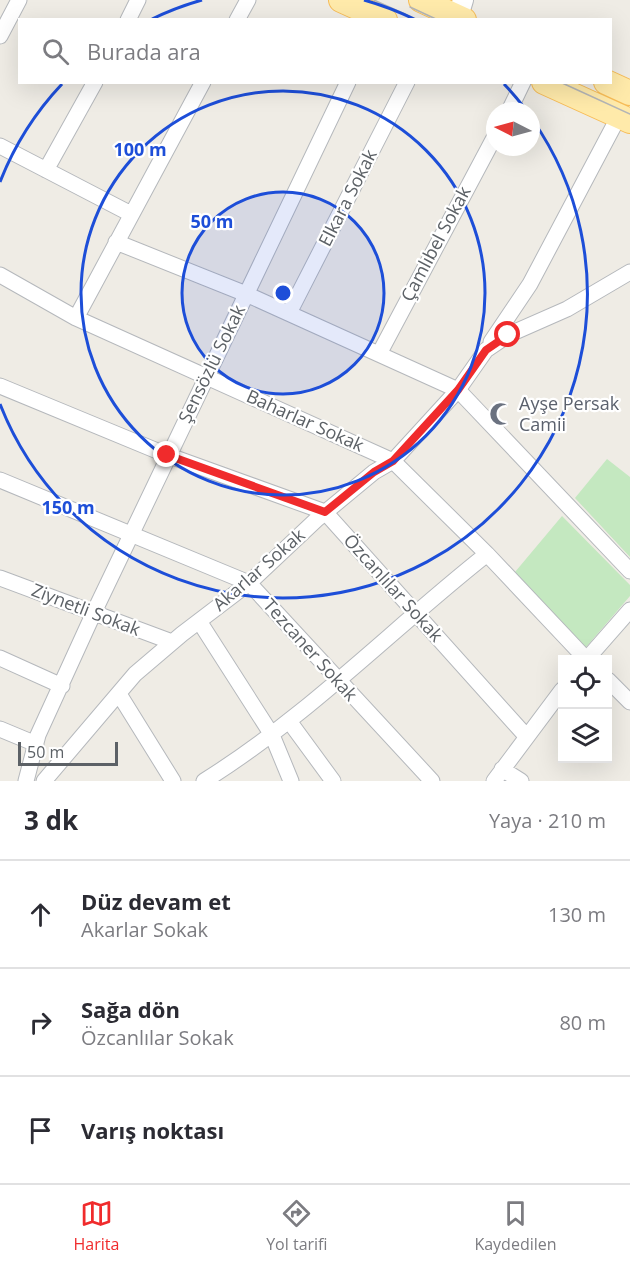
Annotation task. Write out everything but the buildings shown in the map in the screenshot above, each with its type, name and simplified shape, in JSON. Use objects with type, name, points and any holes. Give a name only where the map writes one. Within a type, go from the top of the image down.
[{"type":"main road","points":[[341,0],[379,18]]},
{"type":"main road","points":[[421,0],[460,14]]},
{"type":"main road","points":[[548,84],[625,119]]},
{"type":"main road","points":[[610,84],[630,93]]},
{"type":"street","points":[[0,36],[19,0]]},
{"type":"street","points":[[129,18],[138,0]]},
{"type":"street","points":[[238,18],[248,0]]},
{"type":"street","points":[[46,170],[94,84]]},
{"type":"street","points":[[76,318],[202,84]]},
{"type":"street","name":"Şensözlü Sokak","points":[[23,781],[36,744],[93,614],[167,455],[347,84]]},
{"type":"street","name":"Elkara Sokak","points":[[289,314],[405,84]]},
{"type":"street","points":[[513,102],[522,84]]},
{"type":"street","points":[[486,350],[530,284],[625,119]]},
{"type":"street","points":[[0,146],[131,214]]},
{"type":"street","name":"Çamlıbel Sokak","points":[[379,354],[486,153]]},
{"type":"street","points":[[116,242],[246,294],[458,390],[630,571]]},
{"type":"street","name":"Akarlar Sokak","points":[[44,781],[135,674],[172,642],[249,583],[325,512],[374,472],[393,461],[458,390],[486,350],[508,335],[567,309],[630,272]]},
{"type":"street","name":"Baharlar Sokak","points":[[0,274],[76,318],[393,461],[487,554],[582,655]]},
{"type":"street","name":"Özcanlılar Sokak","points":[[0,386],[167,455],[325,512],[526,736]]},
{"type":"street","name":"Tezcaner Sokak","points":[[0,480],[249,583],[337,681],[432,781]]},
{"type":"street","points":[[204,781],[250,753],[415,612],[487,554]]},
{"type":"street","name":"Ziynetli Sokak","points":[[0,578],[172,642]]},
{"type":"street","points":[[590,655],[630,610]]},
{"type":"street","points":[[199,621],[272,735],[291,781]]},
{"type":"street","points":[[0,658],[62,686]]},
{"type":"street","points":[[612,684],[630,702]]},
{"type":"street","points":[[119,694],[173,781]]},
{"type":"street","points":[[521,781],[498,775],[558,695]]},
{"type":"street","points":[[289,721],[333,781]]},
{"type":"street","points":[[0,729],[36,744]]},
{"type":"green space","points":[[607,459],[630,477],[630,557],[575,498]]},
{"type":"green space","points":[[562,516],[630,585],[630,596],[581,653],[510,578]]},
{"type":"tram line","points":[[374,0],[414,18]]},
{"type":"tram line","points":[[410,7],[434,18]]},
{"type":"tram line","points":[[564,84],[630,114]]},
{"type":"place","name":"Ayşe Persak Camii","points":[[501,414]]},
{"type":"route","points":[[167,455],[325,512],[374,472],[393,461],[458,390],[486,350],[508,335]]}]
